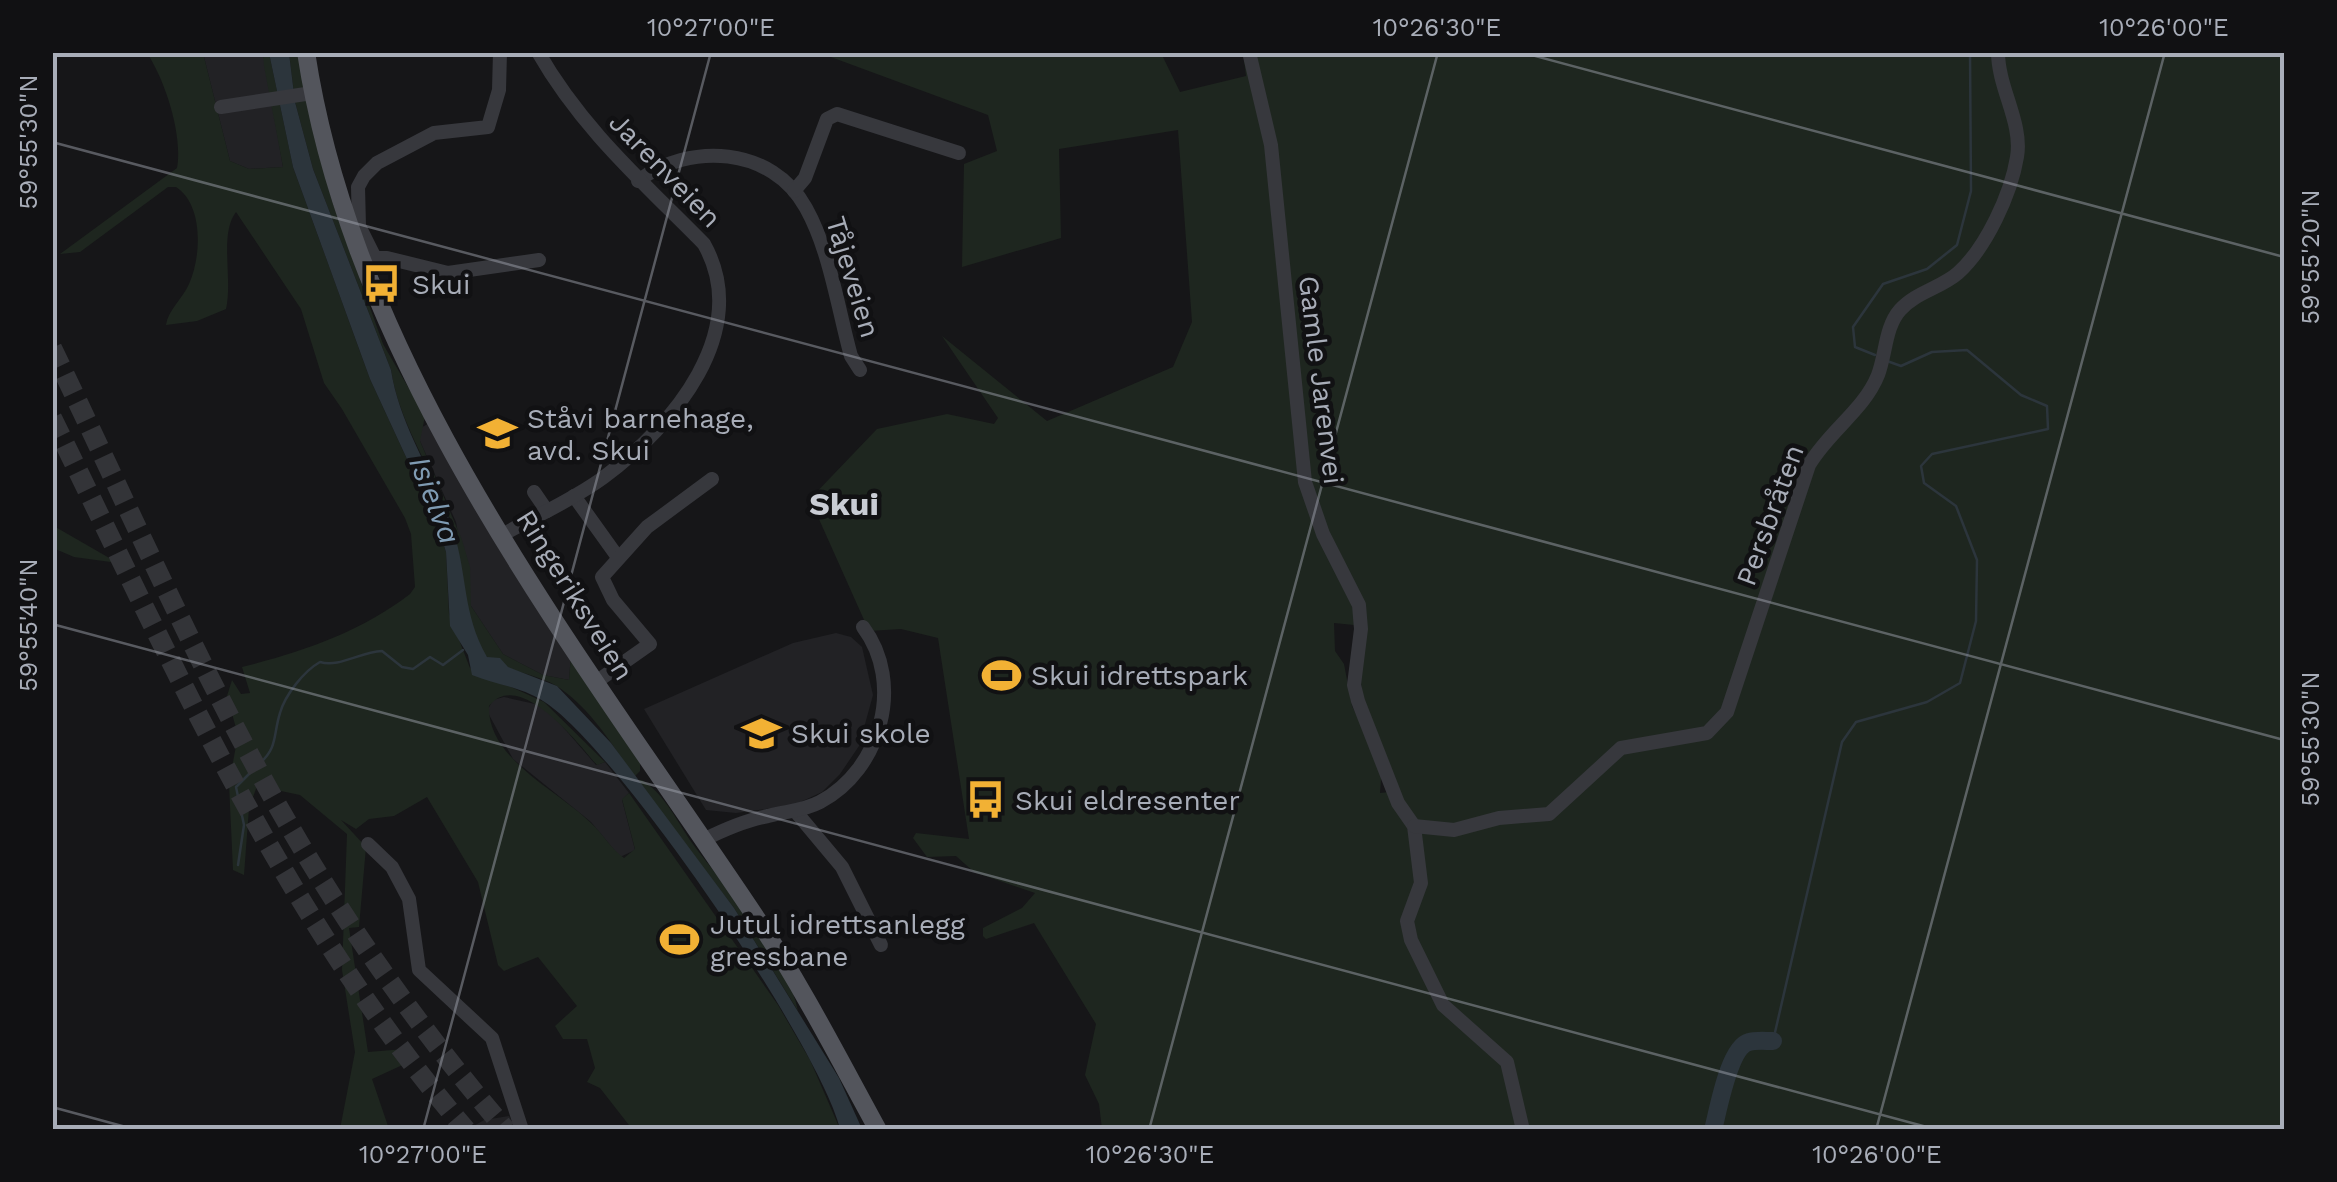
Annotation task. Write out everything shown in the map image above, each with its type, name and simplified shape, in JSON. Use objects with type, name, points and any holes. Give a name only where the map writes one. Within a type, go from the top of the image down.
[{"type":"main road","name":"Ringeriksveien","points":[[306,52],[304,95],[331,178],[411,372],[504,534],[596,682],[772,942],[878,1130]]},
{"type":"street","points":[[500,52],[498,90],[484,130],[450,130],[417,140],[377,163],[358,187],[359,226],[367,258],[459,273],[540,260]]},
{"type":"street","name":"Jarenveien","points":[[504,534],[574,496],[629,457],[670,415],[696,376],[718,319],[719,278],[704,244],[638,181],[562,95],[538,52]]},
{"type":"street","name":"Gamle Jarenvei","points":[[1249,52],[1271,146],[1305,482],[1323,534],[1359,606],[1362,629],[1354,685],[1398,803],[1414,826],[1422,862],[1421,883],[1407,921],[1411,940],[1443,1005],[1507,1062],[1523,1130]]},
{"type":"street","name":"Persbråten","points":[[1414,826],[1454,830],[1500,818],[1549,814],[1621,748],[1707,733],[1728,712],[1809,465],[1828,434],[1841,426],[1873,387],[1894,318],[1912,299],[1958,273],[1971,258],[2012,176],[2018,145],[2001,85],[1998,52]]},
{"type":"street","points":[[221,107],[304,95]]},
{"type":"street","points":[[794,191],[805,178],[827,119],[837,114],[959,154]]},
{"type":"street","name":"Tåjeveien","points":[[638,181],[666,164],[704,154],[751,163],[794,191],[818,236],[851,356],[860,370]]},
{"type":"street","points":[[596,682],[650,644],[612,600],[602,577],[647,527],[712,480]]},
{"type":"street","points":[[534,492],[547,511]]},
{"type":"street","points":[[574,496],[617,556]]},
{"type":"street","points":[[703,840],[768,816],[796,812],[835,792],[855,773],[875,740],[884,710],[883,679],[871,638],[862,628]]},
{"type":"street","points":[[796,812],[842,867],[881,944]]},
{"type":"street","points":[[368,844],[392,867],[409,899],[420,970],[492,1038],[522,1130]]},
{"type":"shaded area","points":[[1243,52],[2284,53],[2284,1129],[1102,1129],[1099,1104],[1085,1075],[1096,1024],[1034,923],[986,939],[983,936],[983,928],[1022,908],[1035,893],[974,872],[956,856],[927,857],[913,838],[916,833],[969,839],[938,638],[901,629],[869,631],[810,499],[877,429],[947,414],[994,424],[998,418],[942,336],[1047,421],[1173,367],[1192,322],[1178,130],[1059,149],[1061,238],[962,267],[964,164],[997,151],[988,115],[820,53],[1161,53],[1180,92],[1246,76]],"holes":[[[1334,623],[1354,625],[1363,700],[1399,791],[1380,793],[1382,766],[1352,706],[1344,664],[1335,651]]]},
{"type":"shaded area","points":[[147,53],[203,53],[230,161],[249,169],[283,167],[264,66],[263,53],[269,53],[293,167],[370,379],[437,524],[446,552],[449,614],[470,668],[544,702],[605,762],[597,765],[547,713],[516,696],[502,696],[489,706],[491,725],[500,742],[512,758],[591,823],[624,858],[635,849],[622,799],[629,793],[778,1005],[810,1060],[840,1129],[632,1129],[600,1088],[587,1082],[595,1068],[587,1039],[563,1039],[555,1026],[577,1006],[538,957],[504,971],[498,965],[478,882],[427,797],[394,816],[369,819],[356,829],[341,820],[366,847],[359,927],[349,928],[368,1052],[405,1049],[409,1062],[372,1079],[389,1129],[340,1129],[355,1052],[342,970],[347,834],[300,795],[257,786],[249,808],[244,875],[233,870],[229,784],[238,735],[227,696],[232,680],[241,694],[250,693],[242,667],[330,639],[372,619],[410,594],[415,587],[411,534],[324,383],[301,309],[236,212],[228,232],[226,309],[197,321],[166,325],[189,284],[198,245],[191,205],[176,187],[168,187],[80,252],[60,254],[177,168],[171,108]]},
{"type":"shaded area","points":[[203,53],[263,53],[283,167],[249,169],[230,161]]},
{"type":"shaded area","points":[[289,53],[301,53],[307,106],[332,201],[383,344],[425,416],[420,441],[462,540],[470,567],[471,606],[503,654],[543,675],[569,680],[571,655],[640,761],[640,771],[634,777],[579,704],[547,681],[493,661],[471,632],[454,532],[402,412],[391,370],[313,169],[295,102]]},
{"type":"shaded area","points":[[431,422],[571,655],[569,680],[543,675],[503,654],[471,606],[456,522],[420,441],[419,429]]},
{"type":"shaded area","points":[[52,525],[118,563],[74,557],[53,548]]},
{"type":"shaded area","name":"Skui skole","points":[[836,633],[851,637],[862,647],[873,695],[859,746],[840,774],[822,792],[794,805],[736,813],[706,810],[644,709],[793,643]]},
{"type":"shaded area","points":[[504,697],[550,712],[596,765],[605,762],[629,793],[622,800],[635,850],[620,857],[591,822],[513,759],[487,711],[493,700]]},
{"type":"shaded area","points":[[642,780],[665,802],[755,924],[782,968],[798,1011],[734,908],[637,781]]},
{"type":"shaded area","points":[[509,1116],[516,1129],[467,1130],[484,1120]]},
{"type":"water","name":"Isielva","points":[[269,53],[289,53],[295,102],[313,169],[391,370],[402,412],[446,510],[458,547],[473,625],[487,657],[500,658],[508,667],[557,686],[611,743],[734,908],[839,1078],[862,1129],[840,1129],[795,1033],[756,969],[711,900],[617,775],[576,729],[543,701],[472,675],[468,655],[450,626],[446,552],[437,524],[370,379],[293,167]]},
{"type":"waterway","points":[[1875,355],[1855,347],[1853,327],[1883,284],[1927,269],[1957,245],[1971,191],[1970,52]]},
{"type":"waterway","points":[[1773,1041],[1842,742],[1856,722],[1927,702],[1960,683],[1976,621],[1977,560],[1956,506],[1924,483],[1921,466],[1932,454],[2048,429],[2047,406],[2021,395],[1967,350],[1932,352],[1901,366],[1887,361]]},
{"type":"waterway","points":[[260,763],[272,746],[286,699],[302,677],[320,662],[335,663],[382,651],[402,667],[413,669],[430,657],[443,665],[463,650]]},
{"type":"waterway","points":[[238,865],[244,825],[236,787],[251,772]]},
{"type":"waterway","points":[[1713,1130],[1725,1081],[1742,1046],[1773,1041]]},
{"type":"tunnel","points":[[52,348],[202,663],[301,846],[397,992],[506,1130]]},
{"type":"tunnel","points":[[52,418],[236,788],[287,877],[401,1049],[466,1130]]},
{"type":"place","name":"Skui","points":[[382,284]]},
{"type":"place","name":"Ståvi barnehage, avd. Skui","points":[[497,434]]},
{"type":"place","name":"Skui idrettspark","points":[[1001,675]]},
{"type":"place","name":"Skui skole","points":[[761,733]]},
{"type":"place","name":"Skui eldresenter","points":[[985,800]]},
{"type":"place","name":"Jutul idrettsanlegg gressbane","points":[[680,940]]},
{"type":"district","name":"Skui","points":[[844,504]]}]
